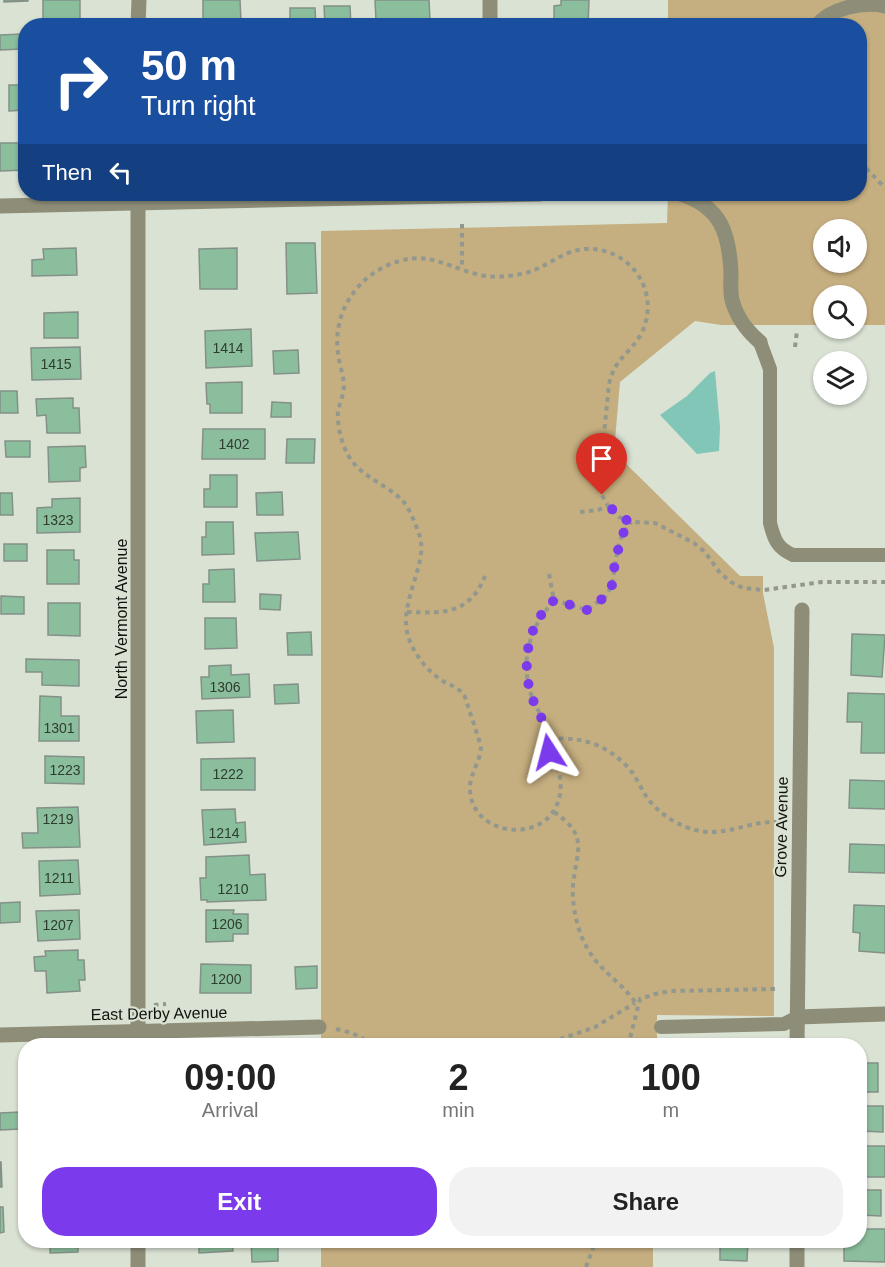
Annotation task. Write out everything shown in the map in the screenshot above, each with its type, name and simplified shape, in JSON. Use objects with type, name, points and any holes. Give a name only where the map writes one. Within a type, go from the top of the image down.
[{"type":"street","points":[[138,0],[138,18]]},
{"type":"street","points":[[490,0],[490,18]]},
{"type":"street","points":[[824,18],[845,8],[885,6]]},
{"type":"street","points":[[0,206],[99,201]]},
{"type":"street","name":"North Vermont Avenue","points":[[138,1038],[139,201]]},
{"type":"street","points":[[698,201],[709,208],[722,224],[729,243],[732,298],[739,318],[760,342]]},
{"type":"street","name":"Grove Avenue","points":[[797,1038],[802,610]]},
{"type":"street","points":[[798,1017],[885,1014]]},
{"type":"street","name":"East Derby Avenue","points":[[153,1038],[319,1027]]},
{"type":"street","name":"East Derby Avenue","points":[[0,1035],[104,1038]]},
{"type":"street","points":[[138,1248],[138,1267]]},
{"type":"street","points":[[797,1248],[797,1267]]},
{"type":"lane","points":[[760,342],[770,369],[770,524],[774,539],[781,549],[793,555],[885,555]]},
{"type":"lane","points":[[661,1027],[784,1024],[798,1017]]},
{"type":"path","points":[[867,169],[885,188]]},
{"type":"path","points":[[462,224],[462,268]]},
{"type":"path","points":[[554,600],[539,618],[526,658],[532,699],[550,739],[549,752],[559,773],[561,783],[558,804],[554,812],[533,828],[509,831],[496,827],[484,819],[471,798],[472,775],[481,754],[481,746],[465,697],[461,690],[430,672],[408,635],[409,593],[421,555],[420,537],[402,500],[366,475],[353,461],[345,448],[338,425],[344,384],[338,352],[338,326],[342,312],[357,287],[369,276],[394,263],[413,259],[434,259],[490,277],[519,275],[536,270],[567,253],[583,249],[598,249],[614,254],[628,263],[639,275],[648,302],[644,328],[638,340],[613,369],[609,384],[599,483],[608,506],[618,517],[631,522],[655,523],[694,543],[705,552],[720,573],[743,588],[764,590],[822,582],[885,582]]},
{"type":"path","points":[[795,347],[797,331]]},
{"type":"path","points":[[580,512],[598,510],[608,506]]},
{"type":"path","points":[[554,600],[587,610],[606,596],[612,585],[622,535],[631,522]]},
{"type":"path","points":[[549,574],[554,600]]},
{"type":"path","points":[[407,612],[435,613],[464,606],[474,596],[485,576]]},
{"type":"path","points":[[550,739],[565,737],[599,744],[616,756],[633,774],[648,799],[659,811],[700,832],[721,833],[766,822],[777,822]]},
{"type":"path","points":[[554,812],[569,824],[575,832],[578,843],[579,856],[573,884],[573,902],[581,935],[596,964],[627,991],[635,1002]]},
{"type":"path","points":[[564,1038],[595,1027],[640,999],[671,991],[775,989]]},
{"type":"path","points":[[630,1038],[640,999]]},
{"type":"path","points":[[153,1005],[165,1004]]},
{"type":"path","points":[[319,1027],[330,1027],[362,1038]]},
{"type":"path","points":[[586,1267],[593,1248]]},
{"type":"shaded area","points":[[668,0],[885,0],[885,325],[867,325],[867,285],[813,285],[813,325],[721,325],[695,321],[620,382],[614,452],[740,576],[763,576],[763,593],[774,648],[774,1016],[657,1015],[657,1038],[321,1038],[321,231],[667,223],[668,201],[867,201],[867,18],[668,18]]},
{"type":"shaded area","points":[[321,1248],[653,1248],[653,1267],[321,1267]]},
{"type":"water","points":[[715,371],[720,427],[719,451],[697,454],[660,415],[687,396],[710,373]]},
{"type":"building","points":[[4,0],[28,0],[28,1],[4,2]]},
{"type":"building","points":[[43,0],[80,0],[80,18],[43,18]]},
{"type":"building","points":[[203,0],[240,0],[241,18],[203,18]]},
{"type":"building","points":[[375,0],[429,0],[430,18],[376,18]]},
{"type":"building","points":[[561,0],[589,0],[588,18],[554,18],[554,6],[561,5]]},
{"type":"building","points":[[324,6],[350,6],[351,18],[325,18]]},
{"type":"building","points":[[290,8],[315,8],[316,18],[290,18]]},
{"type":"building","points":[[18,34],[18,49],[0,50],[0,35]]},
{"type":"building","points":[[9,85],[18,85],[18,110],[9,111]]},
{"type":"building","points":[[0,143],[18,143],[18,170],[0,171]]},
{"type":"building","points":[[286,243],[315,243],[317,293],[287,294]]},
{"type":"building","points":[[76,248],[77,275],[32,276],[32,260],[44,259],[43,249]]},
{"type":"building","points":[[237,248],[237,289],[200,289],[199,249]]},
{"type":"building","points":[[78,312],[78,338],[44,338],[44,313]]},
{"type":"building","points":[[251,329],[252,366],[206,368],[205,331]]},
{"type":"building","points":[[80,347],[81,379],[32,380],[31,348]]},
{"type":"building","points":[[298,350],[299,373],[274,374],[273,351]]},
{"type":"building","points":[[242,382],[242,413],[210,413],[206,383]]},
{"type":"building","points":[[0,391],[17,391],[18,413],[0,413]]},
{"type":"building","points":[[73,398],[73,408],[79,408],[80,433],[47,433],[46,415],[37,416],[36,399]]},
{"type":"building","points":[[272,402],[291,403],[291,417],[271,417]]},
{"type":"building","points":[[203,429],[265,429],[265,459],[202,459]]},
{"type":"building","points":[[287,439],[315,439],[314,463],[286,463]]},
{"type":"building","points":[[5,441],[30,441],[30,457],[6,457]]},
{"type":"building","points":[[85,446],[86,467],[80,468],[80,481],[49,482],[48,447]]},
{"type":"building","points":[[210,475],[237,475],[237,507],[204,507],[204,489],[210,489]]},
{"type":"building","points":[[282,492],[283,515],[257,515],[256,493]]},
{"type":"building","points":[[0,493],[12,493],[13,515],[0,515]]},
{"type":"building","points":[[80,498],[80,532],[37,533],[37,508],[52,507],[52,499]]},
{"type":"building","points":[[206,522],[233,522],[234,554],[202,555],[202,537],[206,537]]},
{"type":"building","points":[[298,532],[300,559],[257,561],[255,533]]},
{"type":"building","points":[[4,544],[27,544],[27,561],[4,561]]},
{"type":"building","points":[[47,550],[74,550],[74,560],[79,560],[79,584],[47,584]]},
{"type":"building","points":[[234,569],[235,602],[203,602],[203,584],[209,584],[209,570]]},
{"type":"building","points":[[260,594],[281,595],[280,610],[260,609]]},
{"type":"building","points":[[1,596],[24,597],[24,614],[1,614]]},
{"type":"building","points":[[48,603],[80,603],[80,636],[48,635]]},
{"type":"building","points":[[205,618],[236,618],[237,648],[205,649]]},
{"type":"building","points":[[311,632],[312,655],[288,655],[287,633]]},
{"type":"building","points":[[852,634],[885,635],[882,677],[851,675]]},
{"type":"building","points":[[26,659],[79,660],[79,686],[42,685],[42,672],[26,672]]},
{"type":"building","points":[[231,665],[231,675],[249,674],[250,697],[202,699],[201,677],[209,677],[209,666]]},
{"type":"building","points":[[298,684],[299,703],[275,704],[274,685]]},
{"type":"building","points":[[848,693],[885,694],[885,753],[861,753],[862,722],[847,722]]},
{"type":"building","points":[[40,696],[61,697],[61,716],[79,716],[79,741],[39,741]]},
{"type":"building","points":[[233,710],[234,742],[197,743],[196,711]]},
{"type":"building","points":[[45,756],[84,757],[84,784],[45,783]]},
{"type":"building","points":[[255,758],[255,790],[201,790],[201,759]]},
{"type":"building","points":[[850,780],[885,781],[885,809],[849,808]]},
{"type":"building","points":[[78,807],[80,847],[23,848],[22,833],[38,833],[37,808]]},
{"type":"building","points":[[235,809],[236,823],[245,822],[246,842],[204,845],[202,810]]},
{"type":"building","points":[[850,844],[885,845],[885,873],[849,872]]},
{"type":"building","points":[[249,855],[250,875],[265,874],[266,900],[207,902],[207,900],[201,900],[200,878],[206,878],[206,857]]},
{"type":"building","points":[[78,860],[80,894],[40,896],[39,861]]},
{"type":"building","points":[[20,902],[20,922],[0,923],[0,903]]},
{"type":"building","points":[[854,905],[885,906],[885,953],[859,951],[860,933],[853,932]]},
{"type":"building","points":[[79,910],[80,939],[38,941],[36,911]]},
{"type":"building","points":[[206,910],[234,910],[233,914],[248,914],[248,934],[233,934],[233,941],[206,942]]},
{"type":"building","points":[[78,950],[78,960],[84,960],[85,980],[79,980],[80,991],[47,993],[46,971],[35,971],[34,957],[46,956],[45,951]]},
{"type":"building","points":[[201,964],[251,965],[251,993],[200,993]]},
{"type":"building","points":[[317,966],[317,988],[296,989],[295,967]]},
{"type":"building","points":[[867,1063],[878,1063],[878,1092],[867,1092]]},
{"type":"building","points":[[867,1106],[883,1106],[883,1132],[867,1131]]},
{"type":"building","points":[[18,1112],[18,1129],[0,1130],[0,1113]]},
{"type":"building","points":[[867,1146],[885,1146],[885,1177],[867,1177]]},
{"type":"building","points":[[1,1162],[2,1187],[0,1187]]},
{"type":"building","points":[[867,1190],[881,1190],[881,1216],[867,1215]]},
{"type":"building","points":[[0,1207],[3,1207],[4,1232],[0,1233]]},
{"type":"building","points":[[867,1229],[885,1229],[885,1262],[844,1261],[844,1248],[867,1248]]},
{"type":"building","points":[[50,1248],[78,1248],[78,1252],[50,1253]]},
{"type":"building","points":[[199,1248],[233,1248],[233,1251],[199,1253]]},
{"type":"building","points":[[251,1248],[278,1248],[278,1261],[252,1262]]},
{"type":"building","points":[[720,1248],[748,1248],[747,1261],[720,1260]]},
{"type":"route","points":[[549,752],[550,739],[532,699],[526,658],[539,618],[554,600],[587,610],[598,604],[612,585],[618,547],[622,535],[631,522],[618,517],[602,495]]}]
